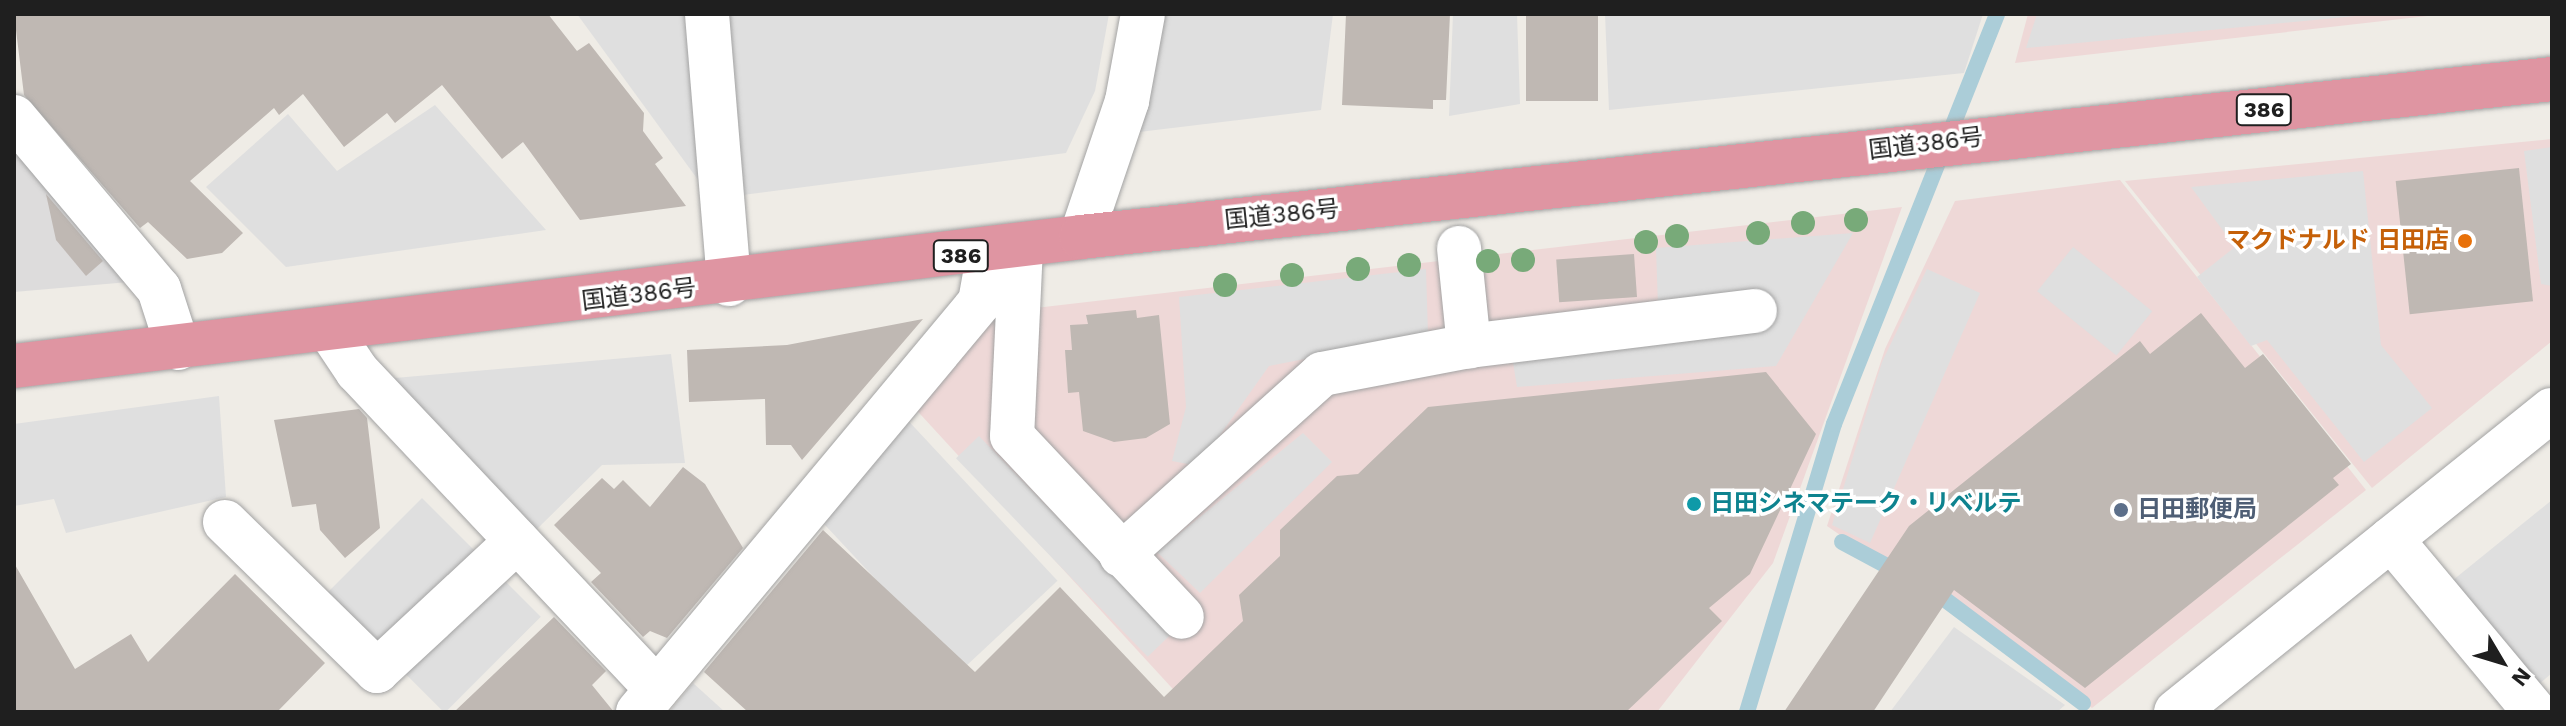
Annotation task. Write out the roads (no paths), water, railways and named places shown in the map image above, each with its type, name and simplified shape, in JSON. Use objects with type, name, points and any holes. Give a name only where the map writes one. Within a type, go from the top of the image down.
[{"type":"highway","name":"国道386号","points":[[14,366],[729,284],[1005,250],[1081,237],[1975,138],[2552,79]]},
{"type":"street","points":[[707,14],[729,284]]},
{"type":"street","points":[[1081,237],[1127,101],[1143,14]]},
{"type":"street","points":[[14,117],[159,289],[178,348]]},
{"type":"street","points":[[1459,248],[1469,346]]},
{"type":"street","points":[[1005,250],[1012,436],[1182,617]]},
{"type":"street","points":[[331,332],[357,371],[517,541],[647,700],[980,302],[1005,250]]},
{"type":"street","points":[[1121,555],[1322,374],[1469,346],[1755,311]]},
{"type":"street","points":[[2176,712],[2552,410]]},
{"type":"street","points":[[225,522],[377,671],[517,541]]},
{"type":"street","points":[[2391,539],[2535,712]]},
{"type":"waterway","points":[[1747,712],[1834,424],[1997,14]]},
{"type":"waterway","points":[[1842,542],[1900,573]]},
{"type":"waterway","points":[[1931,589],[2083,703]]},
{"type":"place","name":"マクドナルド 日田店","points":[[2465,241]]},
{"type":"place","name":"日田シネマテーク・リベルテ","points":[[1694,504]]},
{"type":"place","name":"日田郵便局","points":[[2121,510]]}]
